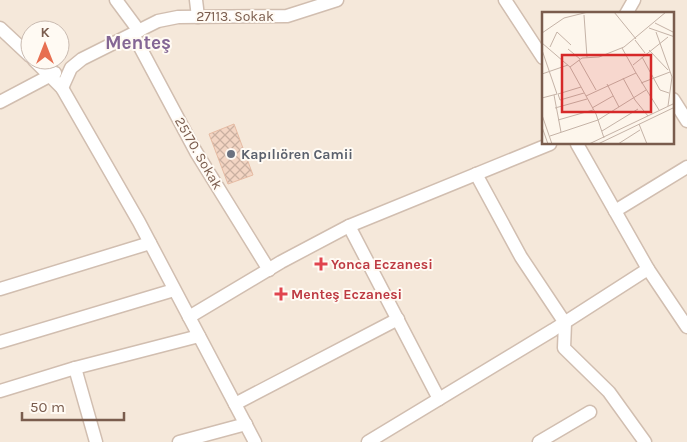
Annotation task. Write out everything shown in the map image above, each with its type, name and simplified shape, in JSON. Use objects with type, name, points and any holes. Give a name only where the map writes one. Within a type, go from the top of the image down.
[{"type":"street","name":"25170. Sokak","points":[[116,0],[136,32],[196,152],[269,270]]},
{"type":"street","points":[[196,0],[198,16]]},
{"type":"street","name":"27113. Sokak","points":[[0,102],[49,75],[71,68],[82,59],[158,21],[178,16],[287,16],[337,0]]},
{"type":"street","points":[[505,0],[542,56]]},
{"type":"street","points":[[627,12],[634,0]]},
{"type":"street","points":[[0,28],[20,47]]},
{"type":"street","points":[[62,88],[71,68]]},
{"type":"street","points":[[44,70],[62,88],[150,244],[255,442]]},
{"type":"street","points":[[674,101],[687,121]]},
{"type":"street","points":[[189,317],[349,226],[548,145]]},
{"type":"street","points":[[578,145],[648,269],[687,327]]},
{"type":"street","points":[[615,211],[687,167]]},
{"type":"street","points":[[476,174],[521,257],[565,323],[564,348],[609,392],[645,442]]},
{"type":"street","points":[[349,226],[439,399]]},
{"type":"street","points":[[0,290],[150,244]]},
{"type":"street","points":[[368,442],[565,323],[648,269]]},
{"type":"street","points":[[0,342],[174,290]]},
{"type":"street","points":[[235,404],[398,318]]},
{"type":"street","points":[[0,391],[75,368],[199,336]]},
{"type":"street","points":[[75,368],[96,442]]},
{"type":"street","points":[[539,442],[590,412]]},
{"type":"street","points":[[179,442],[246,424]]},
{"type":"shaded area","points":[[0,0],[687,0],[687,442],[0,442]]},
{"type":"building","name":"Kapılıören Camii","points":[[234,124],[253,175],[228,184],[209,134]]},
{"type":"place","name":"Kapılıören Camii","points":[[231,154]]},
{"type":"place","name":"Yonca Eczanesi","points":[[321,264]]},
{"type":"place","name":"Menteş Eczanesi","points":[[281,294]]},
{"type":"district","name":"Menteş","points":[[138,42]]}]
